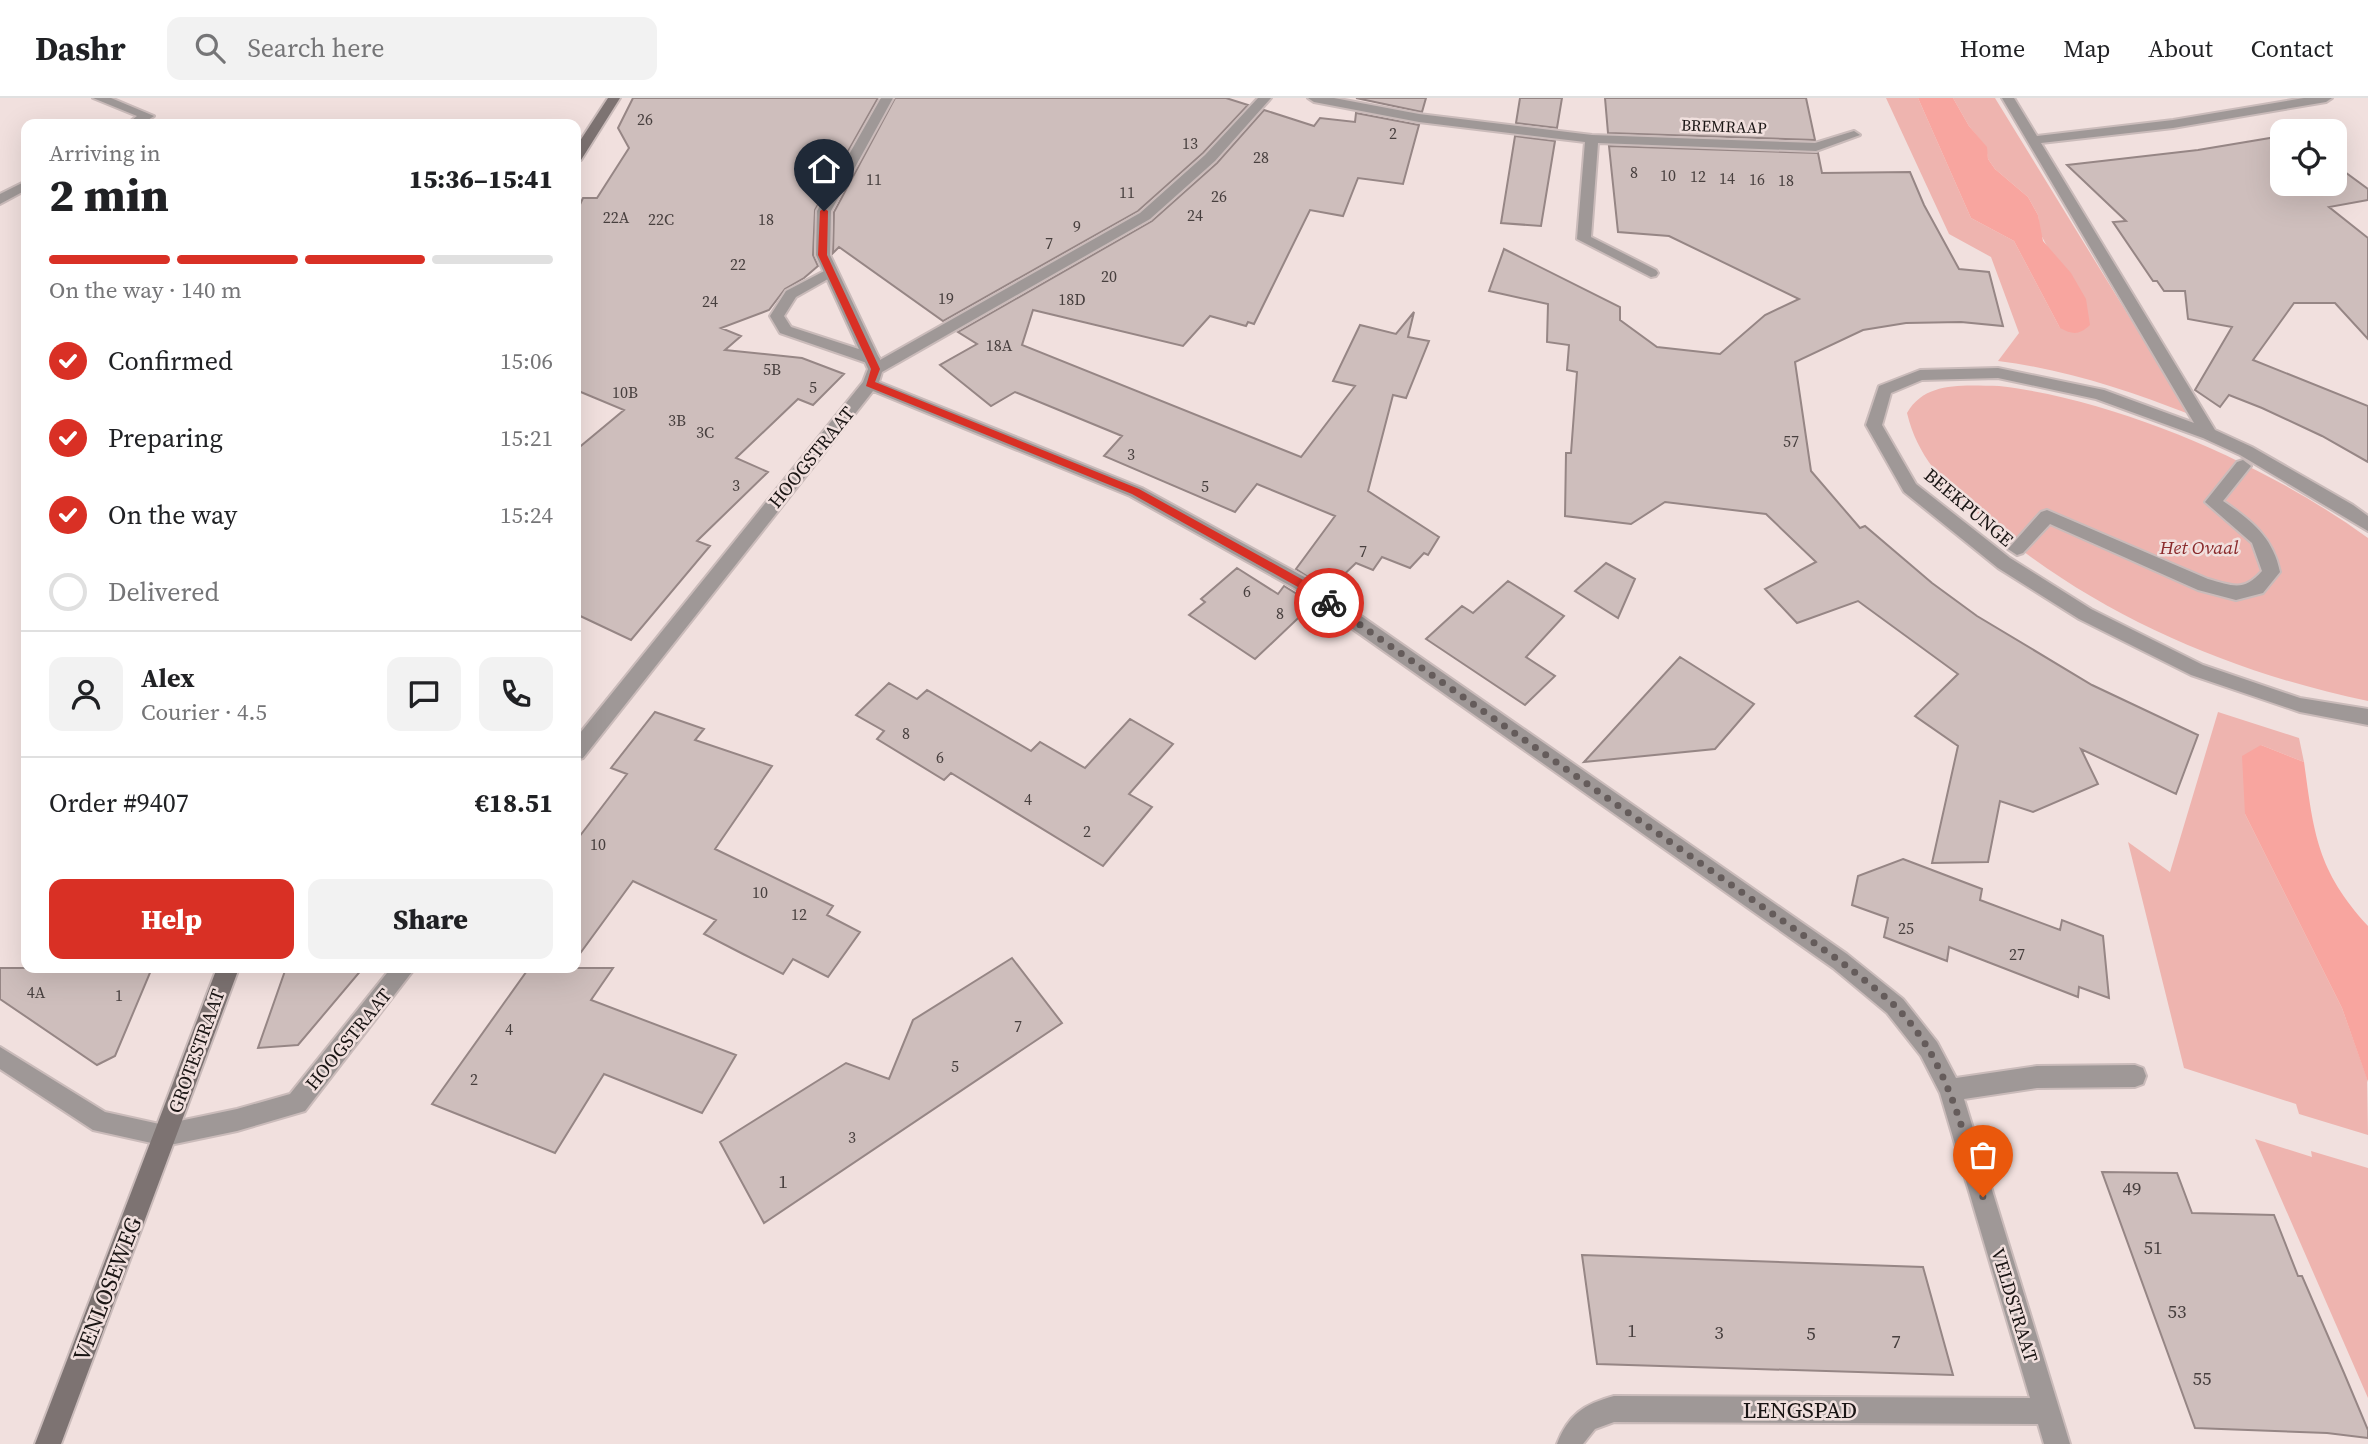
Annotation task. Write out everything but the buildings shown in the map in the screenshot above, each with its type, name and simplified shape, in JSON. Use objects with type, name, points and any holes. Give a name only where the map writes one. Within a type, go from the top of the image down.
[{"type":"main road","points":[[581,149],[614,98]]},
{"type":"main road","name":"GROTESTRAAT","points":[[165,1135],[226,973]]},
{"type":"main road","name":"VENLOSEWEG","points":[[48,1444],[165,1135]]},
{"type":"street","points":[[99,98],[148,116],[142,119]]},
{"type":"street","points":[[872,371],[822,255],[824,211],[887,98]]},
{"type":"street","name":"HOOGSTRAAT","points":[[581,746],[872,371],[1145,216],[1210,158],[1265,98]]},
{"type":"street","name":"BREMRAAP","points":[[1314,98],[1419,118],[1592,139],[1816,147],[1854,135]]},
{"type":"street","points":[[2008,98],[2208,434]]},
{"type":"street","points":[[2034,141],[2173,124],[2326,98]]},
{"type":"street","points":[[1592,139],[1584,239],[1651,273]]},
{"type":"street","points":[[0,200],[21,188]]},
{"type":"street","name":"VELDSTRAAT","points":[[872,371],[1136,492],[1302,584],[1840,961],[1895,1006],[1929,1049],[1950,1090],[2057,1444]]},
{"type":"street","name":"BEEKPUNGE","points":[[2368,525],[2290,474],[2208,434],[2099,394],[1998,373],[1920,375],[1884,390],[1874,425],[1910,488],[2004,564],[2085,614],[2197,670],[2300,705],[2368,717]]},
{"type":"street","points":[[2017,549],[2047,516],[2204,586],[2236,593],[2257,588],[2271,572],[2269,552],[2247,526],[2213,502],[2244,466]]},
{"type":"street","name":"HOOGSTRAAT","points":[[165,1135],[237,1120],[297,1103],[400,973]]},
{"type":"street","points":[[0,1057],[101,1122],[165,1135]]},
{"type":"street","points":[[1950,1090],[2036,1077],[2135,1076]]},
{"type":"street","name":"LENGSPAD","points":[[1570,1444],[1574,1429],[1593,1413],[1614,1409],[2047,1411]]},
{"type":"lane","points":[[830,272],[791,294],[777,316],[785,330],[872,371]]},
{"type":"green space","points":[[1886,98],[1918,98],[1971,218],[2014,241],[2060,328],[2048,248],[2040,233],[2038,215],[2028,197],[1995,169],[1988,159],[1986,147],[1969,126],[1953,98],[1995,98],[2189,414],[2095,382],[2047,369],[1998,361],[2019,333],[1991,257],[1949,234]]},
{"type":"green space","name":"Het Ovaal","points":[[1960,386],[1999,386],[2094,406],[2192,440],[2286,486],[2368,538],[2368,701],[2263,673],[2161,633],[2065,580],[1979,515],[1955,493],[1926,458],[1907,413],[1915,402],[1936,390]]},
{"type":"green space","points":[[2218,712],[2299,738],[2304,762],[2261,745],[2245,814],[2342,1008],[2367,1078],[2368,1135],[2299,1114],[2296,1104],[2184,1068],[2128,842],[2170,872]]},
{"type":"green space","points":[[2255,1139],[2312,1157],[2311,1151],[2368,1168],[2368,1398]]},
{"type":"shaded area","points":[[1918,98],[1953,98],[1969,126],[1987,147],[1988,159],[1995,169],[2028,197],[2038,215],[2043,241],[2071,273],[2086,299],[2090,325],[2086,328],[2076,333],[2060,328],[2014,241],[1971,218]]},
{"type":"shaded area","points":[[2261,745],[2304,762],[2315,831],[2328,868],[2351,906],[2368,926],[2368,1082],[2342,1008],[2245,814],[2242,756]]},
{"type":"way so far","points":[[1329,603],[1840,961],[1895,1006],[1929,1049],[1950,1090],[1983,1197]]},
{"type":"route","points":[[824,211],[822,255],[876,369],[870,384],[1136,492],[1302,584],[1329,603]]}]
